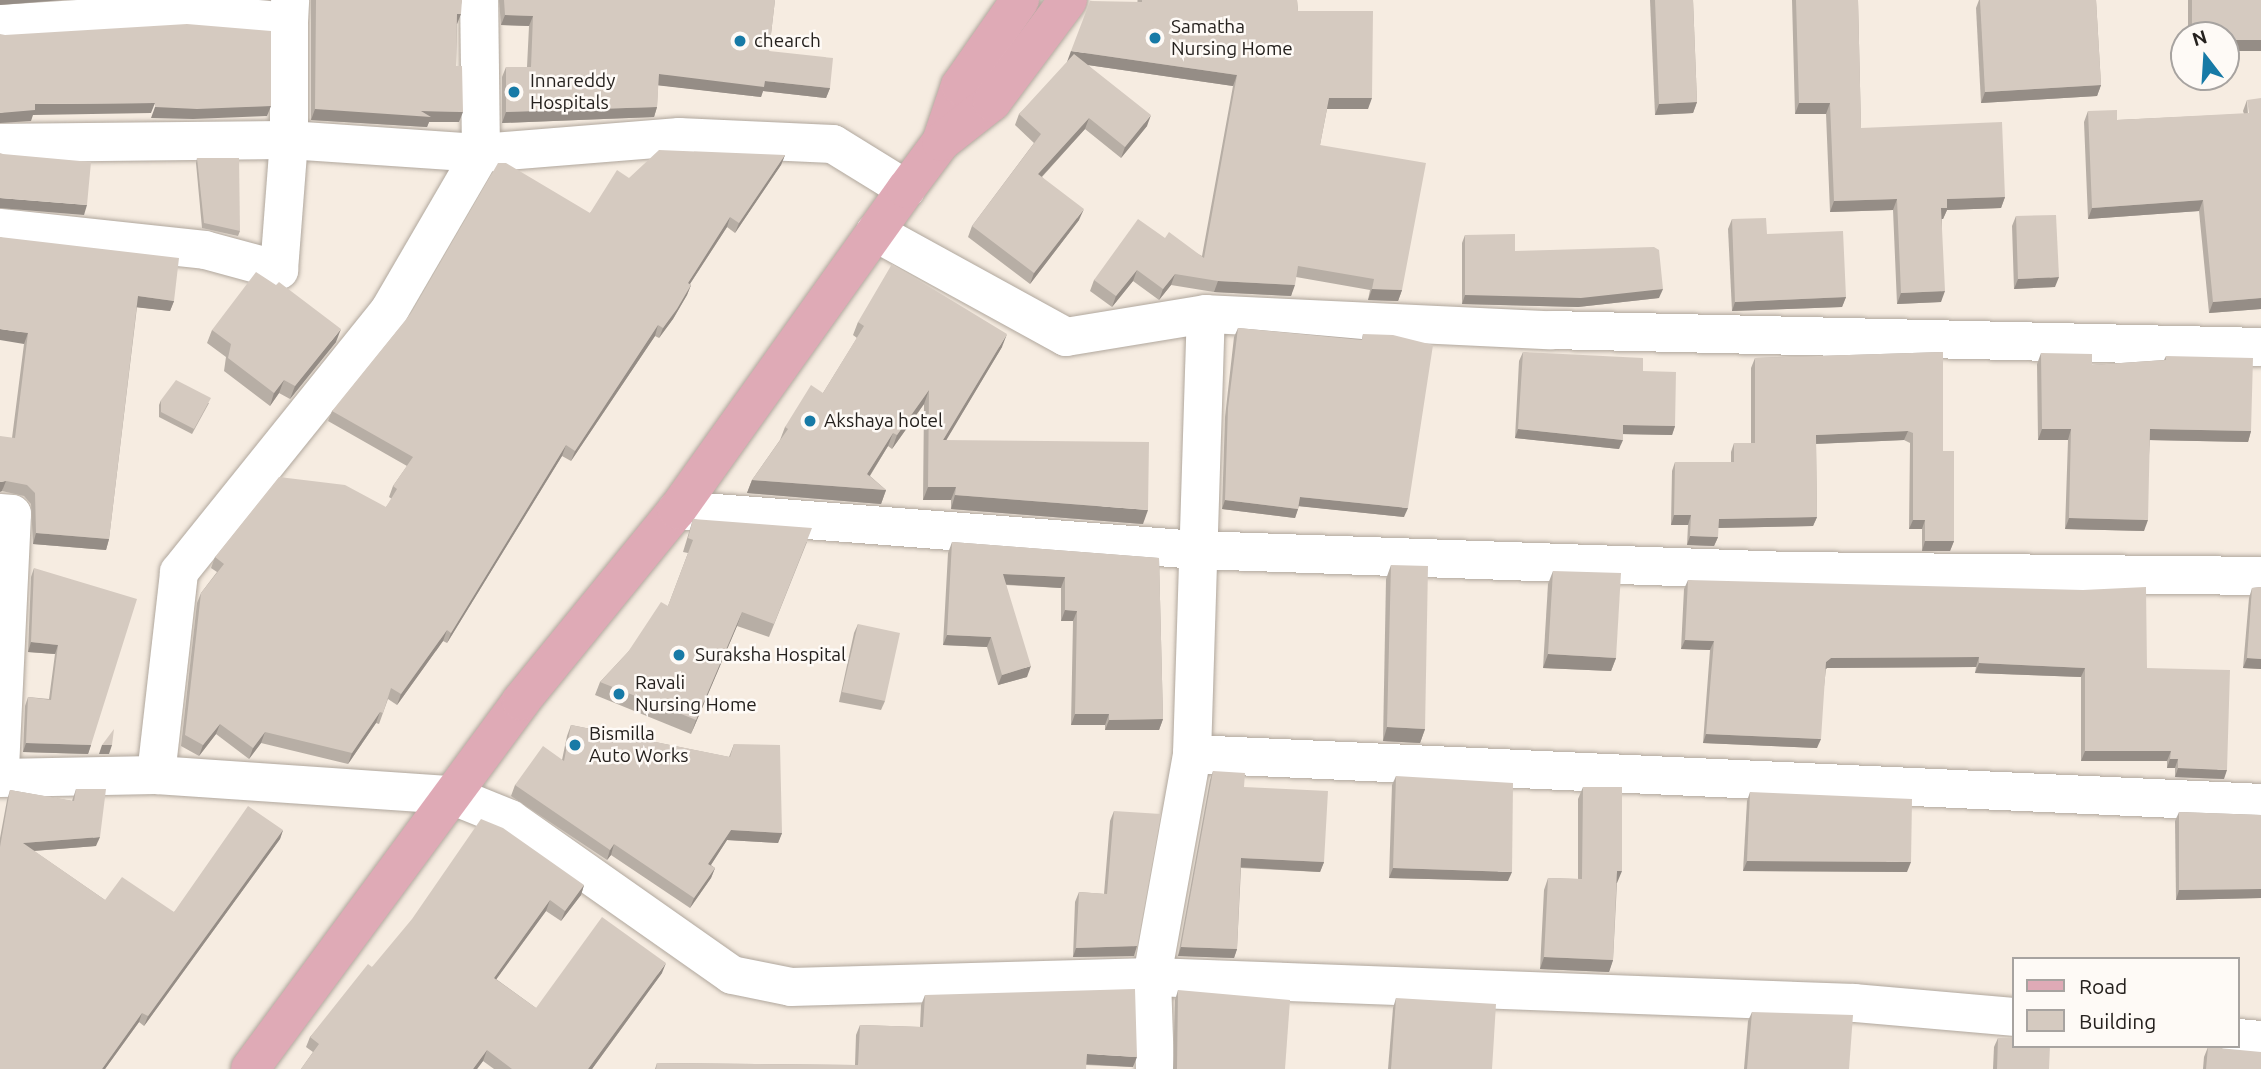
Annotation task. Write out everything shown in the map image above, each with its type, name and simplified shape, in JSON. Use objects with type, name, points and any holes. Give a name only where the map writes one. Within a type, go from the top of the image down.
[{"type":"main road","points":[[942,142],[960,86],[1020,0]]},
{"type":"main road","points":[[250,1069],[521,701],[677,510],[906,189],[942,142],[992,102],[1068,0]]},
{"type":"street","points":[[156,775],[179,572],[388,311],[481,153],[479,0]]},
{"type":"street","points":[[0,24],[184,12],[290,11],[289,140],[279,270],[205,250],[0,228]]},
{"type":"street","points":[[0,143],[289,140],[481,153],[679,137],[833,144],[906,189]]},
{"type":"street","points":[[875,232],[1066,337],[1206,314],[1551,330],[2261,347]]},
{"type":"street","points":[[1155,1069],[1152,978],[1192,754],[1206,314]]},
{"type":"street","points":[[677,510],[1197,550],[1790,571],[2261,576]]},
{"type":"street","points":[[0,513],[12,514],[0,776],[156,775],[451,795],[510,819],[732,975],[791,987],[1152,978],[1855,1003],[2012,1017]]},
{"type":"street","points":[[1192,754],[2261,803]]},
{"type":"street","points":[[2240,1038],[2261,1040]]},
{"type":"building","points":[[316,0],[462,0],[461,14],[457,14],[456,66],[462,66],[463,112],[421,111],[431,117],[315,109]]},
{"type":"building","points":[[504,0],[775,0],[769,51],[833,58],[830,88],[765,81],[764,87],[659,74],[657,107],[506,112],[506,67],[531,67],[533,16],[505,15]]},
{"type":"building","points":[[1297,0],[1298,11],[1373,11],[1372,98],[1329,98],[1320,145],[1426,163],[1402,290],[1372,289],[1374,279],[1298,266],[1295,285],[1218,281],[1175,274],[1163,289],[1137,270],[1116,296],[1094,280],[1138,219],[1165,238],[1169,232],[1204,258],[1237,75],[1071,51],[1090,1]]},
{"type":"building","points":[[1655,0],[1693,0],[1697,102],[1659,104]]},
{"type":"building","points":[[1796,0],[1858,0],[1861,128],[2002,122],[2005,197],[1947,199],[1947,208],[1941,208],[1945,291],[1901,293],[1897,199],[1834,201],[1830,103],[1799,103]]},
{"type":"building","points":[[1980,0],[2096,0],[2101,85],[1985,92]]},
{"type":"building","points":[[2192,0],[2261,0],[2261,40],[2240,40],[2240,21],[2192,21]]},
{"type":"building","points":[[187,24],[271,31],[271,106],[197,109],[155,107],[155,103],[35,104],[35,110],[0,113],[0,34]]},
{"type":"building","points":[[1074,54],[1151,115],[1125,147],[1089,118],[1038,174],[1084,209],[1034,273],[972,226],[1041,134],[1019,114]]},
{"type":"building","points":[[2261,98],[2261,298],[2213,302],[2203,200],[2092,208],[2088,111],[2117,110],[2117,120],[2249,113],[2247,100]]},
{"type":"building","points":[[659,150],[785,155],[739,223],[730,217],[688,283],[691,285],[677,309],[663,328],[658,325],[575,451],[566,445],[451,633],[447,630],[401,694],[391,688],[383,713],[380,712],[352,753],[265,732],[253,748],[220,724],[203,745],[185,735],[201,593],[224,564],[215,557],[279,477],[345,485],[386,507],[397,489],[393,486],[413,457],[332,411],[412,312],[498,163],[506,163],[590,213],[617,170],[629,178]]},
{"type":"building","points":[[0,153],[91,162],[87,205],[0,198]]},
{"type":"building","points":[[197,158],[239,158],[240,231],[204,223]]},
{"type":"building","points":[[2056,215],[2059,277],[2018,279],[2016,216]]},
{"type":"building","points":[[1766,218],[1767,234],[1843,231],[1846,297],[1735,302],[1732,219]]},
{"type":"building","points":[[1515,234],[1515,251],[1654,247],[1659,250],[1663,289],[1581,298],[1465,295],[1465,235]]},
{"type":"building","points":[[0,237],[179,258],[174,301],[138,296],[109,539],[36,533],[35,493],[27,485],[0,482],[0,436],[15,438],[28,333],[0,329]]},
{"type":"building","points":[[892,264],[1007,334],[943,440],[1149,442],[1148,510],[955,495],[956,487],[928,487],[929,390],[897,435],[893,433],[867,474],[886,490],[752,480],[788,429],[785,427],[811,385],[823,393],[864,326],[858,322]]},
{"type":"building","points":[[256,272],[276,285],[279,282],[341,329],[295,386],[284,380],[274,393],[228,358],[231,344],[212,330]]},
{"type":"building","points":[[1238,328],[1362,340],[1363,334],[1393,335],[1433,345],[1408,508],[1300,497],[1298,509],[1225,500],[1228,408]]},
{"type":"building","points":[[1523,352],[1643,358],[1643,371],[1676,372],[1675,426],[1623,425],[1623,440],[1518,429]]},
{"type":"building","points":[[1943,352],[1943,451],[1954,451],[1954,541],[1925,541],[1925,520],[1913,520],[1913,433],[1908,431],[1816,435],[1817,517],[1719,519],[1718,537],[1690,536],[1691,515],[1674,515],[1675,462],[1734,462],[1734,443],[1755,443],[1755,358]]},
{"type":"building","points":[[2041,353],[2092,354],[2092,365],[2166,360],[2166,356],[2253,358],[2251,431],[2150,429],[2148,520],[2069,518],[2071,429],[2042,429]]},
{"type":"building","points":[[176,380],[211,398],[194,429],[161,412],[161,400]]},
{"type":"building","points":[[693,519],[812,528],[774,624],[742,612],[696,720],[600,682],[628,652],[661,602],[668,606],[693,540],[688,538]]},
{"type":"building","points":[[952,542],[1159,558],[1163,719],[1109,720],[1109,714],[1075,714],[1077,611],[1065,610],[1065,577],[1003,574],[1031,666],[1002,675],[991,637],[947,635]]},
{"type":"building","points":[[1391,565],[1428,566],[1425,729],[1387,727]]},
{"type":"building","points":[[34,568],[137,599],[91,745],[26,743],[28,697],[51,700],[58,645],[31,642]]},
{"type":"building","points":[[1553,571],[1621,573],[1616,658],[1548,654]]},
{"type":"building","points":[[1688,580],[2083,590],[2146,587],[2147,668],[2230,670],[2227,770],[2178,768],[2178,759],[2170,759],[2171,751],[2085,751],[2085,668],[1979,663],[1979,657],[1831,658],[1826,662],[1821,739],[1706,734],[1714,641],[1685,640]]},
{"type":"building","points":[[2261,587],[2261,659],[2247,658],[2252,588]]},
{"type":"building","points":[[858,624],[900,633],[885,701],[842,692]]},
{"type":"building","points":[[571,725],[730,757],[734,744],[780,745],[782,833],[731,830],[708,864],[715,868],[694,898],[614,844],[610,850],[515,785],[543,746],[564,761]]},
{"type":"building","points":[[114,729],[112,745],[102,745]]},
{"type":"building","points":[[1213,771],[1245,773],[1244,787],[1328,791],[1324,862],[1241,858],[1237,949],[1181,947]]},
{"type":"building","points":[[1396,776],[1513,783],[1512,872],[1393,868]]},
{"type":"building","points":[[1583,787],[1622,787],[1622,871],[1617,871],[1613,960],[1544,957],[1548,878],[1582,879]]},
{"type":"building","points":[[76,789],[106,789],[100,837],[23,843],[105,900],[122,877],[174,912],[248,806],[283,830],[148,1016],[142,1013],[102,1069],[0,1069],[0,847],[10,790],[74,801]]},
{"type":"building","points":[[1750,792],[1912,799],[1911,862],[1747,861]]},
{"type":"building","points":[[1114,811],[1161,814],[1137,946],[1076,948],[1079,892],[1107,894]]},
{"type":"building","points":[[2179,812],[2261,815],[2261,889],[2179,890]]},
{"type":"building","points":[[481,819],[503,828],[584,885],[565,911],[550,900],[494,978],[536,1008],[602,917],[666,963],[588,1069],[512,1069],[487,1050],[473,1069],[301,1069],[319,1044],[310,1037],[368,964],[372,967],[412,919]]},
{"type":"building","points":[[1135,989],[1137,1057],[1087,1054],[1086,1069],[656,1069],[657,1063],[858,1065],[860,1025],[923,1027],[925,995]]},
{"type":"building","points":[[1178,990],[1290,1000],[1285,1069],[1177,1069]]},
{"type":"building","points":[[1396,998],[1496,1004],[1492,1069],[1391,1069]]},
{"type":"building","points":[[1752,1012],[1853,1015],[1849,1069],[1747,1069]]},
{"type":"building","points":[[1998,1038],[2012,1038],[2012,1048],[2050,1048],[2049,1069],[1997,1069]]},
{"type":"building","points":[[2208,1048],[2261,1052],[2261,1069],[2206,1069]]},
{"type":"place","name":"Samatha Nursing Home","points":[[1155,38]]},
{"type":"place","name":"chearch","points":[[740,41]]},
{"type":"place","name":"Innareddy Hospitals","points":[[514,92]]},
{"type":"place","name":"Akshaya hotel","points":[[810,421]]},
{"type":"place","name":"Suraksha Hospital","points":[[679,655]]},
{"type":"place","name":"Ravali Nursing Home","points":[[619,694]]},
{"type":"place","name":"Bismilla Auto Works","points":[[575,745]]}]
